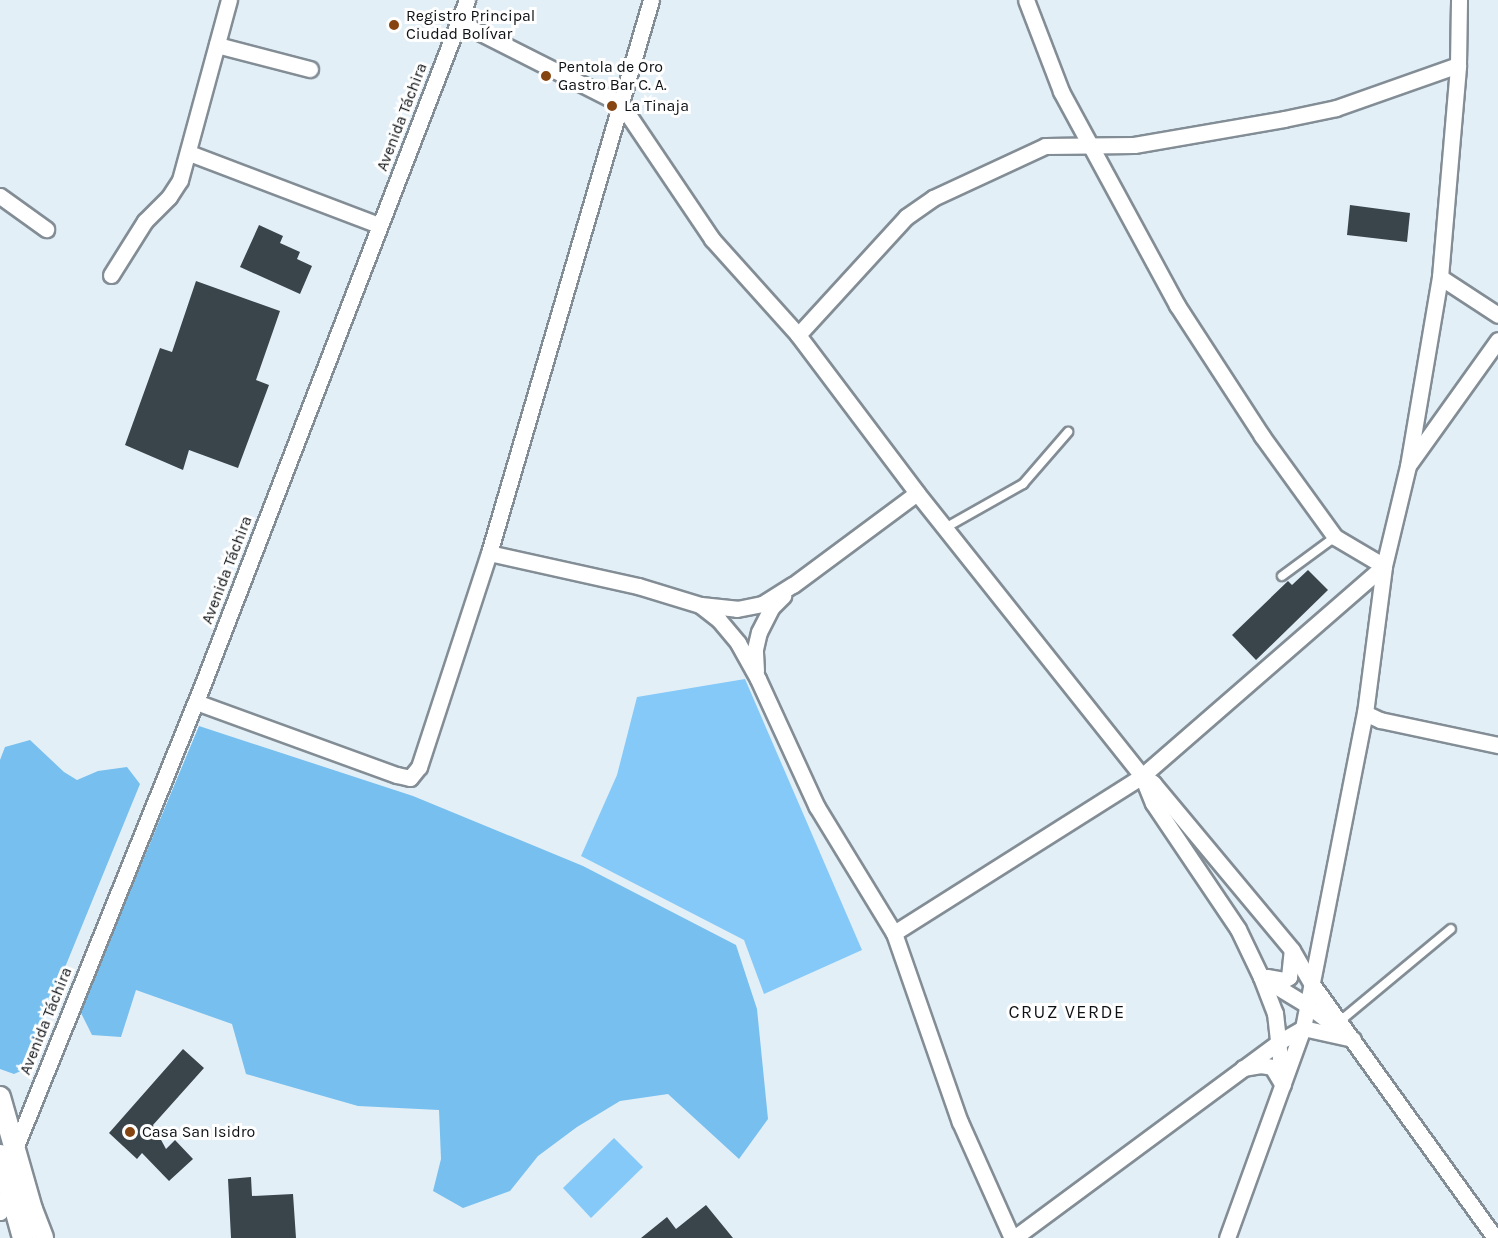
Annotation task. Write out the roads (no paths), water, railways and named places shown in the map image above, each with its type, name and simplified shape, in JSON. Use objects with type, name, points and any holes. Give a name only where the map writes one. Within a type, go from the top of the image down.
[{"type":"street","points":[[111,275],[145,221],[174,190],[189,153],[229,0]]},
{"type":"street","name":"Avenida Táchira","points":[[4,1157],[196,702],[467,0]]},
{"type":"street","points":[[196,702],[410,778],[419,767],[489,553],[651,0]]},
{"type":"street","points":[[1026,0],[1061,91],[1177,305],[1262,436],[1335,537],[1384,566]]},
{"type":"street","points":[[1227,1238],[1303,1028],[1365,713],[1384,566],[1408,466],[1440,277],[1458,65],[1459,0]]},
{"type":"street","points":[[459,22],[621,104],[712,239],[798,335],[917,493],[1142,776],[1153,803],[1238,928],[1261,977],[1275,1013],[1283,1085]]},
{"type":"street","points":[[217,45],[310,69]]},
{"type":"street","points":[[798,335],[906,217],[933,198],[1045,146],[1134,145],[1284,120],[1336,108],[1458,65]]},
{"type":"street","points":[[189,153],[379,225]]},
{"type":"street","points":[[0,196],[46,229]]},
{"type":"street","points":[[1440,277],[1498,315]]},
{"type":"street","points":[[1408,466],[1498,340]]},
{"type":"street","points":[[489,553],[638,586],[700,605],[737,609],[762,603],[792,585],[917,493]]},
{"type":"street","points":[[894,933],[1142,776],[1384,566]]},
{"type":"street","points":[[756,674],[754,649],[759,632],[772,607],[792,585]]},
{"type":"street","points":[[700,605],[719,620],[738,643],[756,674],[817,807],[894,933],[960,1122],[1013,1238],[1278,1042],[1303,1028],[1353,1039]]},
{"type":"street","points":[[1365,713],[1380,720],[1498,745]]},
{"type":"street","points":[[1142,776],[1153,783],[1292,950],[1312,984],[1463,1198],[1495,1238]]},
{"type":"street","points":[[1261,977],[1284,980],[1289,977],[1292,950]]},
{"type":"street","points":[[1261,977],[1307,1005],[1353,1039]]},
{"type":"street","points":[[1242,1068],[1261,1065],[1272,1067],[1283,1085]]},
{"type":"street","points":[[0,1096],[4,1157],[9,1190],[22,1238]]},
{"type":"street","points":[[4,1157],[43,1238]]},
{"type":"street","points":[[0,1212],[9,1190]]},
{"type":"lane","points":[[945,528],[1023,484],[1068,432]]},
{"type":"lane","points":[[1282,576],[1335,537]]},
{"type":"lane","points":[[1340,1022],[1451,929]]},
{"type":"place","name":"Registro Principal Ciudad Bolívar","points":[[394,25]]},
{"type":"place","name":"Pentola de Oro Gastro Bar C. A.","points":[[546,76]]},
{"type":"place","name":"La Tinaja","points":[[612,106]]},
{"type":"place","name":"Casa San Isidro","points":[[130,1132]]},
{"type":"district","name":"CRUZ VERDE","points":[[1067,1012]]}]
